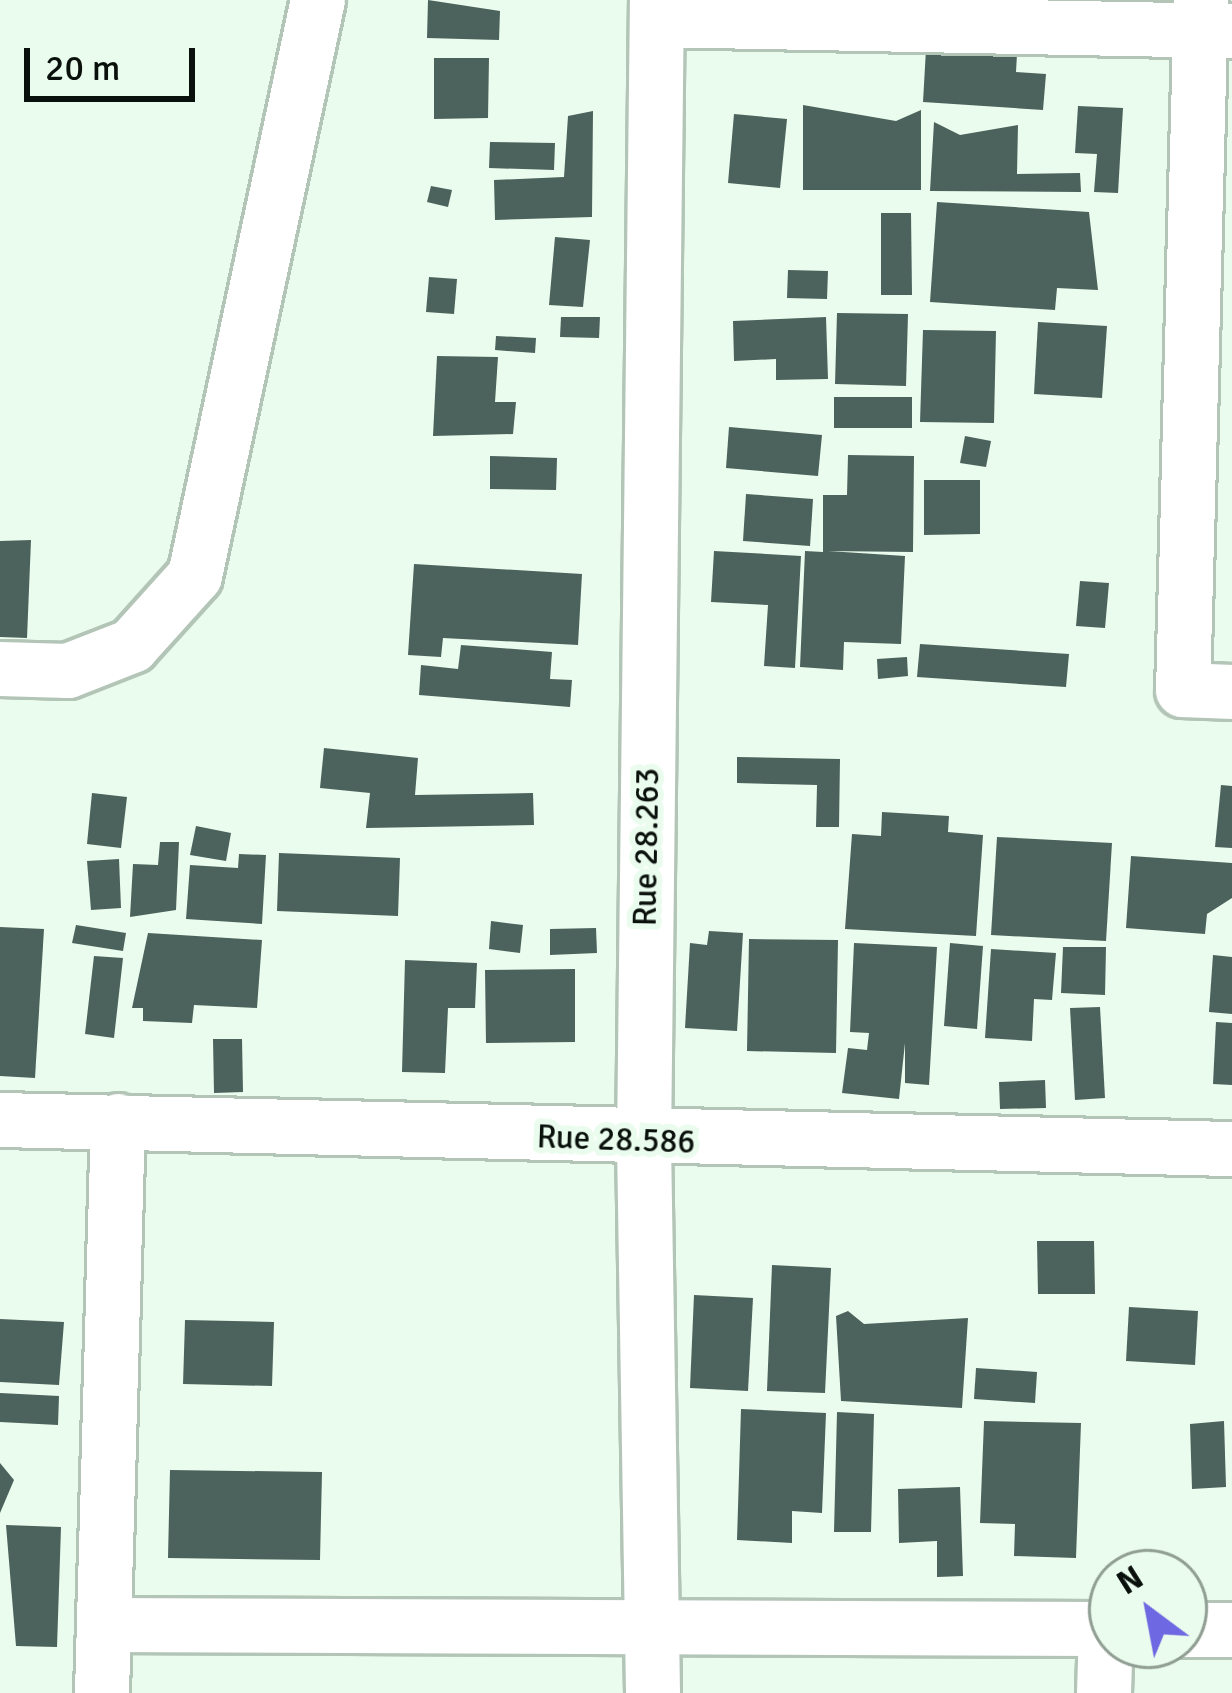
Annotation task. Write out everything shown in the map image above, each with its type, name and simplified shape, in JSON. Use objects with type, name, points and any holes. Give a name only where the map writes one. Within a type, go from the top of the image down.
[{"type":"street","points":[[0,669],[68,670],[132,646],[195,576],[318,0]]},
{"type":"street","points":[[657,10],[1211,20],[1183,690],[1232,692]]},
{"type":"street","name":"Rue 28.263","points":[[653,1693],[644,1143],[657,10]]},
{"type":"street","name":"Rue 28.586","points":[[0,1120],[644,1143],[1232,1149]]},
{"type":"street","points":[[102,1693],[118,1121]]},
{"type":"street","points":[[104,1625],[1088,1629]]},
{"type":"building","points":[[428,0],[500,11],[499,40],[427,38]]},
{"type":"building","points":[[926,49],[1017,54],[1016,72],[1046,74],[1043,110],[923,102]]},
{"type":"building","points":[[434,58],[489,58],[488,118],[434,119]]},
{"type":"building","points":[[803,105],[896,121],[921,110],[921,190],[803,190]]},
{"type":"building","points":[[1078,106],[1123,108],[1118,193],[1094,192],[1097,154],[1075,153]]},
{"type":"building","points":[[593,111],[592,217],[495,220],[494,180],[564,177],[568,116]]},
{"type":"building","points":[[734,114],[787,119],[780,188],[728,183]]},
{"type":"building","points":[[934,122],[960,135],[1018,125],[1017,174],[1080,173],[1081,192],[930,191]]},
{"type":"building","points":[[490,142],[555,143],[554,170],[489,168]]},
{"type":"building","points":[[431,186],[452,190],[448,207],[427,202]]},
{"type":"building","points":[[937,202],[1089,212],[1098,290],[1057,288],[1055,310],[930,302]]},
{"type":"building","points":[[881,213],[911,213],[912,295],[881,295]]},
{"type":"building","points":[[555,237],[590,240],[583,307],[549,305]]},
{"type":"building","points":[[788,270],[828,271],[827,299],[787,298]]},
{"type":"building","points":[[429,277],[457,279],[454,314],[426,312]]},
{"type":"building","points":[[837,313],[908,314],[906,386],[835,384]]},
{"type":"building","points":[[561,317],[600,317],[599,338],[560,337]]},
{"type":"building","points":[[826,317],[828,379],[776,380],[776,359],[734,361],[733,321]]},
{"type":"building","points":[[1038,322],[1107,326],[1102,398],[1034,394]]},
{"type":"building","points":[[923,330],[996,331],[994,423],[920,422]]},
{"type":"building","points":[[496,336],[536,338],[535,353],[495,350]]},
{"type":"building","points":[[437,356],[498,357],[495,402],[516,402],[513,434],[433,436]]},
{"type":"building","points":[[834,397],[912,397],[912,428],[834,428]]},
{"type":"building","points":[[729,427],[822,435],[818,476],[726,468]]},
{"type":"building","points":[[965,436],[991,441],[986,467],[960,463]]},
{"type":"building","points":[[848,455],[914,456],[913,552],[828,551],[905,556],[901,644],[844,642],[843,670],[800,667],[805,551],[823,552],[823,495],[847,495]]},
{"type":"building","points":[[490,456],[557,458],[556,490],[490,489]]},
{"type":"building","points":[[924,480],[980,480],[980,534],[924,535]]},
{"type":"building","points":[[746,494],[813,499],[810,546],[743,541]]},
{"type":"building","points":[[31,540],[27,638],[0,637],[0,541]]},
{"type":"building","points":[[714,551],[801,556],[795,668],[764,666],[768,605],[711,602]]},
{"type":"building","points":[[414,564],[582,574],[578,645],[443,638],[441,657],[408,655]]},
{"type":"building","points":[[1080,581],[1109,583],[1105,628],[1076,626]]},
{"type":"building","points":[[920,644],[1069,654],[1066,687],[917,677]]},
{"type":"building","points":[[461,645],[552,652],[550,679],[572,680],[570,707],[419,695],[421,665],[458,669]]},
{"type":"building","points":[[907,657],[908,676],[878,679],[877,659]]},
{"type":"building","points":[[324,748],[418,758],[415,795],[533,793],[534,825],[366,828],[370,793],[320,788]]},
{"type":"building","points":[[737,757],[840,759],[839,827],[816,827],[817,785],[737,783]]},
{"type":"building","points":[[1221,785],[1232,786],[1232,848],[1215,847]]},
{"type":"building","points":[[92,793],[127,797],[121,848],[87,844]]},
{"type":"building","points":[[882,812],[949,816],[948,832],[983,835],[976,936],[845,929],[852,834],[881,836]]},
{"type":"building","points":[[196,826],[231,833],[226,861],[190,855]]},
{"type":"building","points":[[997,837],[1112,843],[1106,941],[991,935]]},
{"type":"building","points":[[160,842],[179,842],[176,910],[130,917],[133,864],[158,865]]},
{"type":"building","points":[[279,853],[400,858],[398,916],[277,911]]},
{"type":"building","points":[[239,854],[266,855],[262,924],[186,919],[190,865],[238,868]]},
{"type":"building","points":[[1131,856],[1232,863],[1232,898],[1207,914],[1205,934],[1126,928]]},
{"type":"building","points":[[119,859],[121,908],[91,910],[87,861]]},
{"type":"building","points":[[491,921],[523,925],[520,953],[489,949]]},
{"type":"building","points":[[76,925],[126,933],[123,951],[72,943]]},
{"type":"building","points":[[0,927],[44,929],[35,1078],[0,1076]]},
{"type":"building","points":[[596,928],[597,953],[550,955],[550,929]]},
{"type":"building","points":[[709,931],[743,933],[737,1031],[685,1028],[690,943],[707,945]]},
{"type":"building","points":[[148,933],[262,940],[257,1008],[194,1005],[192,1023],[143,1021],[143,1008],[132,1008]]},
{"type":"building","points":[[749,939],[838,940],[836,1053],[747,1051]]},
{"type":"building","points":[[854,943],[937,947],[929,1085],[905,1083],[905,1043],[899,1099],[842,1093],[848,1048],[867,1050],[869,1033],[850,1032]]},
{"type":"building","points":[[950,943],[983,946],[977,1029],[944,1026]]},
{"type":"building","points":[[1063,947],[1106,947],[1105,995],[1061,993]]},
{"type":"building","points":[[991,949],[1056,953],[1052,1000],[1034,999],[1032,1041],[985,1038]]},
{"type":"building","points":[[1213,955],[1232,957],[1232,1014],[1209,1012]]},
{"type":"building","points":[[94,956],[123,958],[114,1038],[85,1034]]},
{"type":"building","points":[[405,960],[477,963],[475,1008],[448,1008],[445,1073],[402,1072]]},
{"type":"building","points":[[575,969],[575,1042],[486,1043],[485,970]]},
{"type":"building","points":[[1100,1007],[1105,1098],[1075,1100],[1070,1008]]},
{"type":"building","points":[[1216,1022],[1232,1023],[1232,1085],[1213,1084]]},
{"type":"building","points":[[213,1039],[242,1039],[243,1092],[214,1093]]},
{"type":"building","points":[[1045,1080],[1046,1108],[1000,1109],[999,1082]]},
{"type":"building","points":[[1037,1241],[1094,1241],[1095,1294],[1038,1294]]},
{"type":"building","points":[[772,1265],[831,1268],[825,1393],[767,1391]]},
{"type":"building","points":[[694,1295],[753,1298],[748,1391],[690,1388]]},
{"type":"building","points":[[1129,1307],[1198,1311],[1195,1365],[1126,1361]]},
{"type":"building","points":[[848,1311],[864,1324],[968,1318],[962,1408],[841,1401],[836,1316]]},
{"type":"building","points":[[0,1319],[64,1322],[59,1385],[0,1382]]},
{"type":"building","points":[[185,1320],[274,1322],[272,1386],[183,1384]]},
{"type":"building","points":[[976,1368],[1037,1372],[1035,1403],[974,1399]]},
{"type":"building","points":[[0,1393],[59,1396],[58,1425],[0,1422]]},
{"type":"building","points":[[741,1409],[826,1413],[822,1513],[792,1511],[792,1543],[737,1540]]},
{"type":"building","points":[[837,1412],[874,1414],[871,1532],[834,1532]]},
{"type":"building","points":[[984,1421],[1081,1423],[1076,1558],[1014,1556],[1015,1524],[980,1523]]},
{"type":"building","points":[[1224,1421],[1226,1487],[1192,1489],[1190,1424]]},
{"type":"building","points":[[0,1463],[14,1480],[0,1513]]},
{"type":"building","points":[[170,1470],[322,1472],[320,1560],[168,1558]]},
{"type":"building","points":[[960,1487],[963,1576],[937,1577],[937,1541],[899,1543],[898,1489]]},
{"type":"building","points":[[6,1525],[61,1527],[57,1647],[16,1646]]}]
